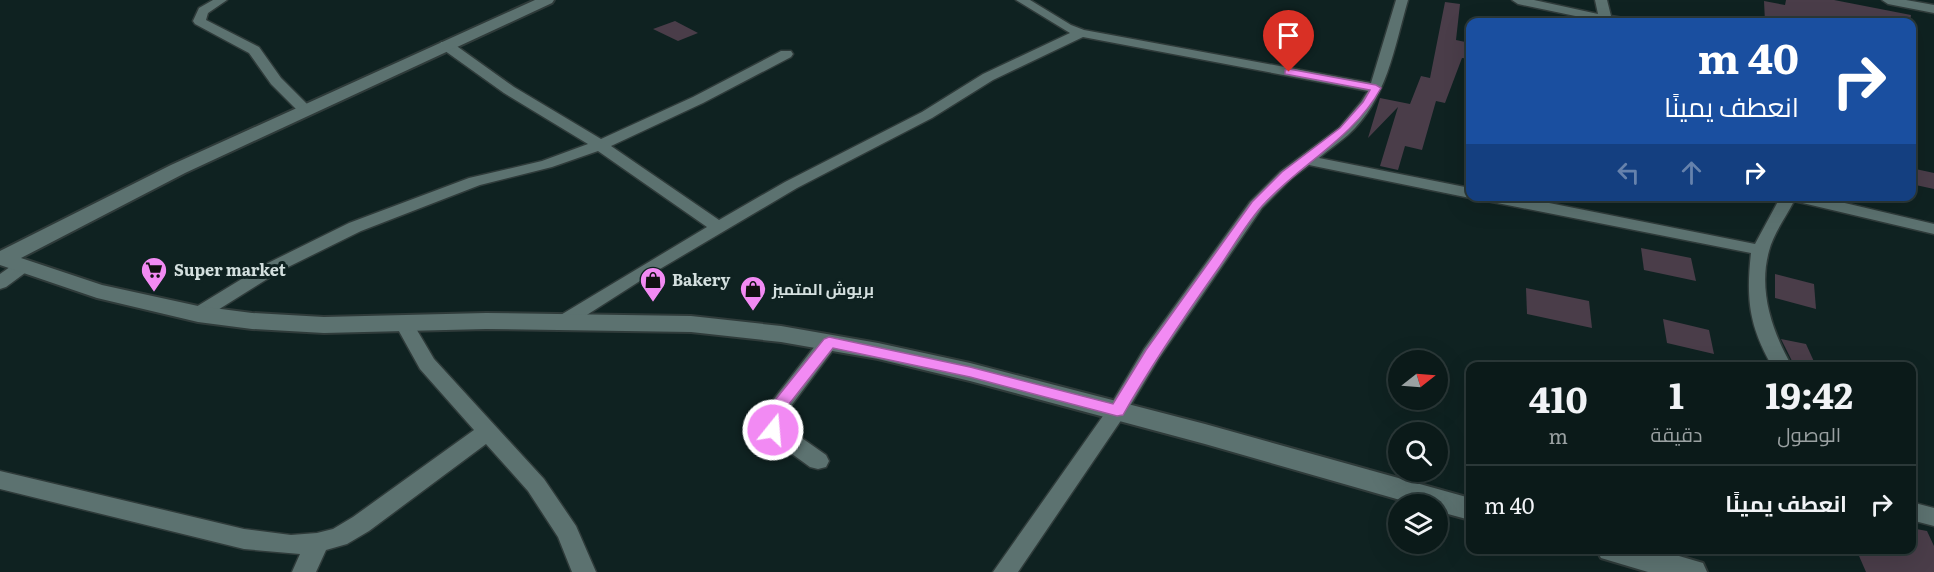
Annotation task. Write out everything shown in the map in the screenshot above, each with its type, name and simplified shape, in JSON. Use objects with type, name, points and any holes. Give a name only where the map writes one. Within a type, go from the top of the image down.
[{"type":"street","points":[[221,0],[203,11],[199,21],[254,50],[276,81],[304,110]]},
{"type":"street","points":[[6,266],[178,169],[547,0]]},
{"type":"street","points":[[1022,0],[1067,28],[1081,33],[1376,88]]},
{"type":"street","points":[[1005,572],[1117,411],[1151,354],[1256,205],[1286,175],[1344,131],[1367,104],[1376,88],[1402,0]]},
{"type":"street","points":[[1518,0],[1600,18]]},
{"type":"street","points":[[1601,0],[1605,18]]},
{"type":"street","points":[[1888,0],[1934,9]]},
{"type":"street","points":[[561,323],[637,275],[791,185],[927,115],[988,77],[1081,33]]},
{"type":"street","points":[[447,45],[509,90],[600,145],[720,228]]},
{"type":"street","points":[[198,314],[274,267],[355,227],[475,182],[547,164],[600,145],[698,100],[786,54]]},
{"type":"street","points":[[1308,160],[1466,192]]},
{"type":"street","points":[[1512,201],[1760,250]]},
{"type":"street","points":[[1780,362],[1772,349],[1758,309],[1756,279],[1760,250],[1787,201]]},
{"type":"street","points":[[1812,201],[1934,229]]},
{"type":"street","points":[[6,266],[97,291],[198,314],[252,321],[314,324],[486,321],[691,324],[781,334],[970,372],[1466,508]]},
{"type":"street","points":[[404,324],[427,364],[536,485],[568,533],[584,572]]},
{"type":"street","points":[[818,461],[773,430],[769,422],[829,342]]},
{"type":"street","points":[[0,480],[244,539],[291,545],[316,543],[339,537],[361,524],[488,432]]},
{"type":"street","points":[[1916,512],[1934,517]]},
{"type":"street","points":[[304,572],[316,543]]},
{"type":"street","points":[[1629,554],[1692,572]]},
{"type":"building","points":[[1786,0],[1834,0],[1911,15],[1911,18],[1765,18],[1764,1],[1785,5]]},
{"type":"building","points":[[1445,2],[1460,4],[1456,40],[1466,42],[1466,58],[1462,58],[1445,103],[1436,101],[1422,150],[1405,146],[1398,170],[1380,166],[1398,107],[1368,138],[1380,98],[1410,104],[1421,76],[1430,78]]},
{"type":"building","points":[[675,21],[698,33],[678,41],[653,29]]},
{"type":"building","points":[[1916,169],[1934,173],[1934,189],[1916,185]]},
{"type":"building","points":[[1641,248],[1691,258],[1696,281],[1644,270]]},
{"type":"building","points":[[1775,274],[1814,284],[1816,309],[1775,298]]},
{"type":"building","points":[[1526,288],[1589,301],[1592,328],[1527,314]]},
{"type":"building","points":[[1663,319],[1709,330],[1714,354],[1667,343]]},
{"type":"building","points":[[1781,339],[1806,344],[1814,362],[1792,362]]},
{"type":"building","points":[[1916,529],[1927,531],[1934,546],[1934,572],[1866,572],[1858,554],[1916,554]]},
{"type":"place","name":"Super market","points":[[154,293]]},
{"type":"place","name":"Bakery","points":[[653,303]]},
{"type":"place","name":"بريوش المتميز","points":[[753,312]]},
{"type":"route","points":[[773,430],[769,422],[773,414],[829,342],[970,372],[1117,411],[1151,354],[1256,205],[1286,175],[1344,131],[1367,104],[1376,88],[1289,72]]}]
